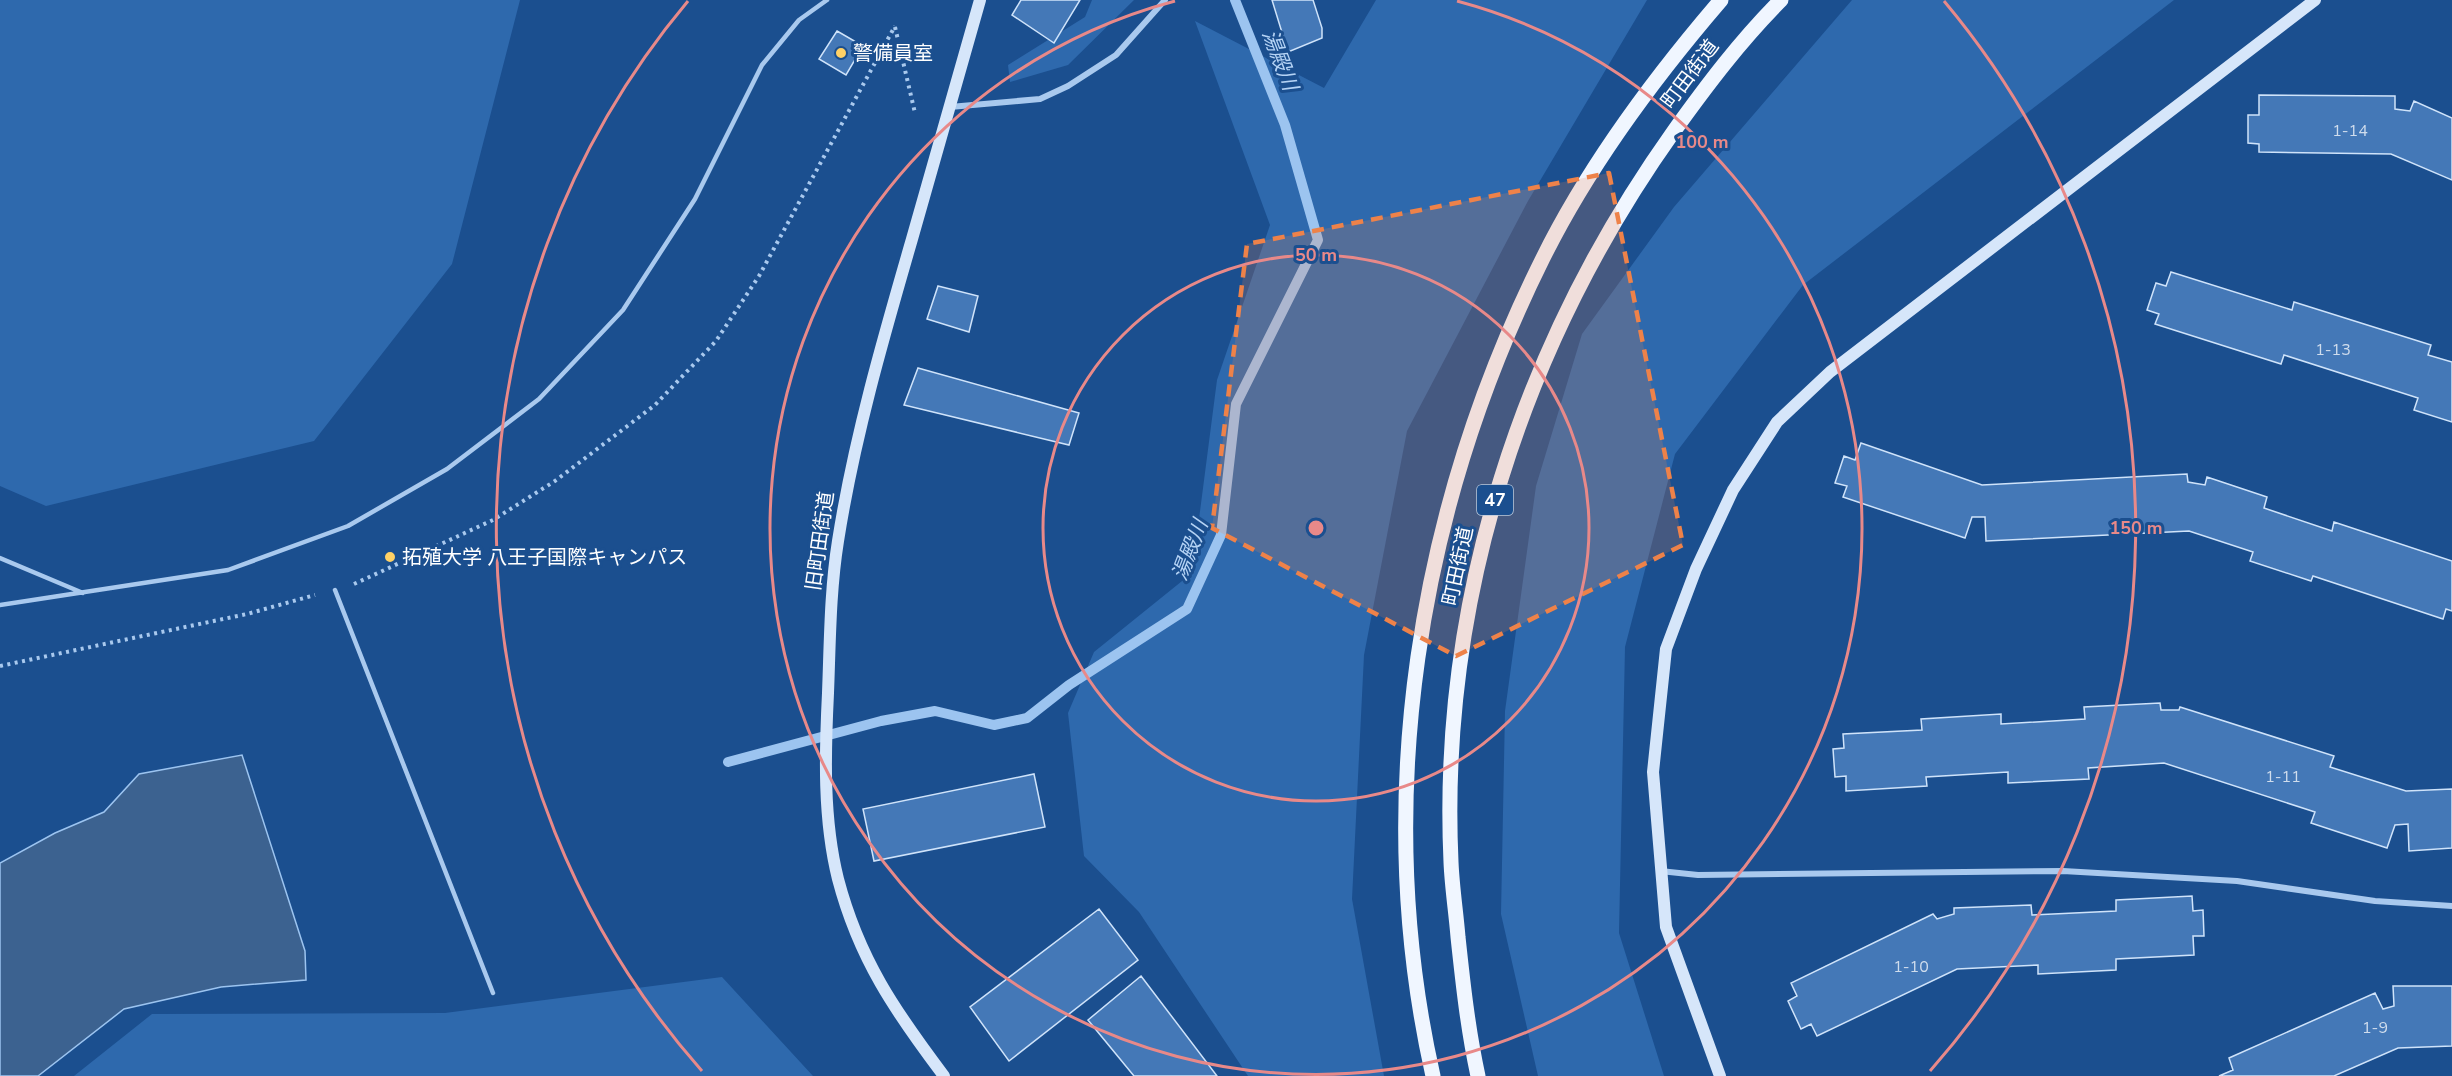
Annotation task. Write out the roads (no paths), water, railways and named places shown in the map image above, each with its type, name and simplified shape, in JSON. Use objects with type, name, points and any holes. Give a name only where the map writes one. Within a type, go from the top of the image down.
[{"type":"main road","name":"町田街道","points":[[1433,1076],[1415,974],[1407,889],[1409,731],[1418,645],[1432,568],[1453,485],[1478,407],[1544,255],[1629,117],[1679,49],[1720,0]]},
{"type":"main road","name":"町田街道","points":[[1478,1076],[1467,1026],[1452,874],[1451,775],[1458,686],[1469,612],[1487,528],[1508,456],[1534,381],[1606,234],[1651,164],[1700,96],[1748,33],[1780,0]]},
{"type":"street","name":"旧町田街道","points":[[944,1076],[887,998],[860,943],[838,878],[831,843],[827,791],[827,718],[831,603],[838,543],[850,474],[884,336],[980,0]]},
{"type":"street","points":[[950,107],[1000,105],[1040,99],[1068,86],[1116,55],[1165,0]]},
{"type":"street","points":[[1720,1076],[1666,927],[1653,772],[1666,649],[1696,569],[1733,490],[1777,422],[1830,372],[2315,0]]},
{"type":"street","points":[[1660,871],[1698,875],[2063,871],[2237,881],[2375,901],[2452,906]]},
{"type":"lane","points":[[0,605],[228,570],[348,526],[447,469],[539,399],[623,310],[695,199],[762,65],[799,20],[827,0]]},
{"type":"lane","points":[[0,558],[84,593]]},
{"type":"lane","points":[[335,590],[493,993]]},
{"type":"waterway","name":"湯殿川","points":[[728,762],[881,721],[935,711],[994,725],[1027,718],[1069,685],[1187,609],[1221,535],[1236,404],[1318,240],[1285,125],[1235,0]]},
{"type":"place","name":"警備員室","points":[[841,53]]},
{"type":"place","name":"拓殖大学 八王子国際キャンパス","points":[[390,557]]}]
